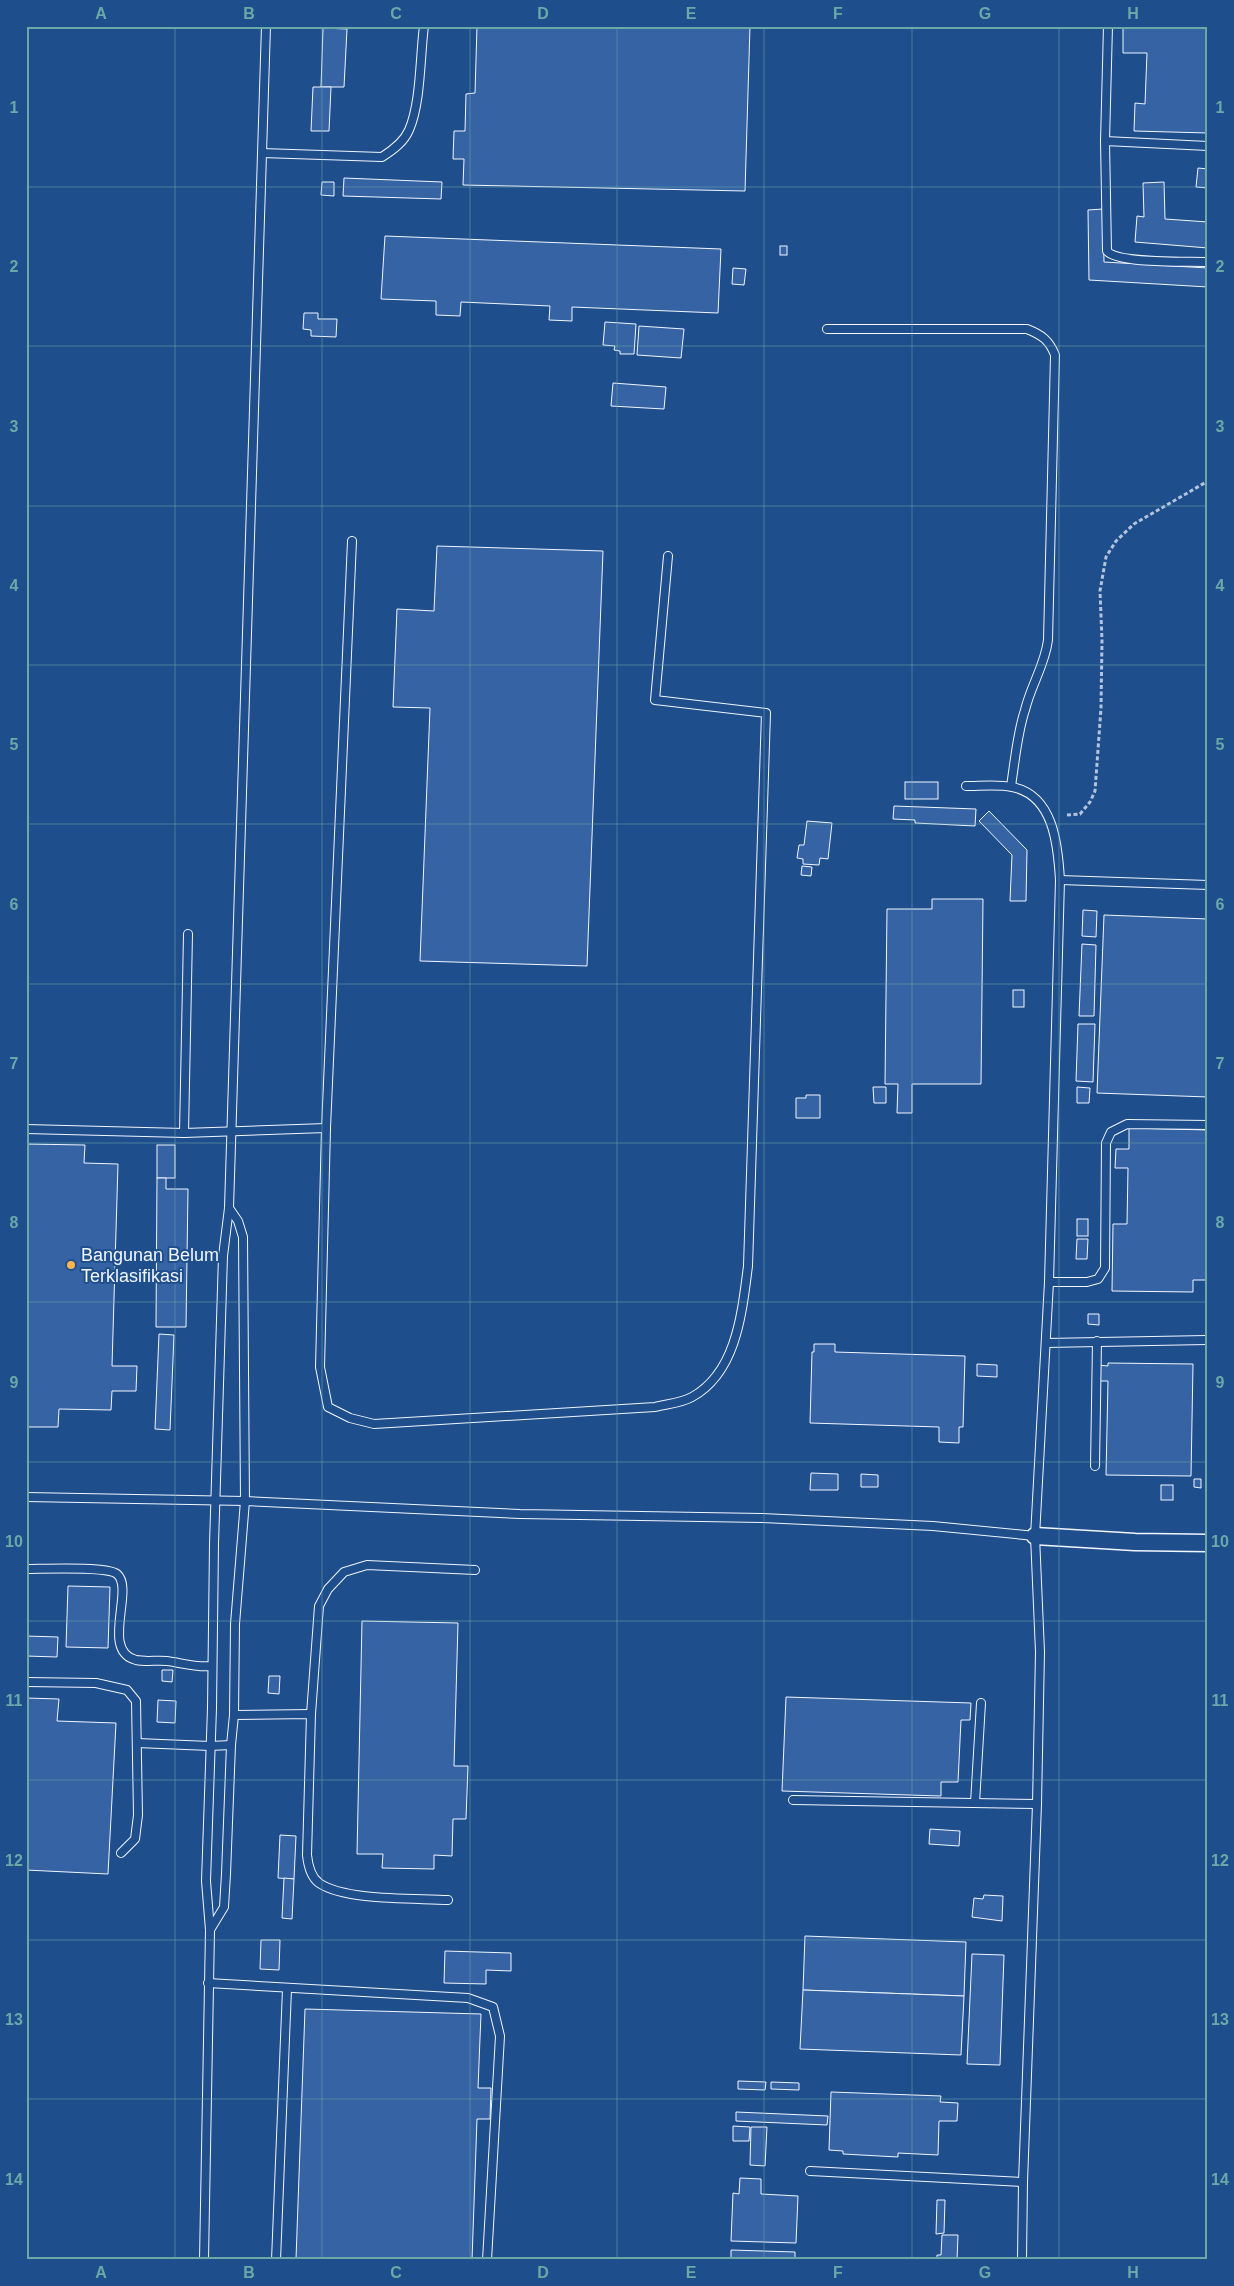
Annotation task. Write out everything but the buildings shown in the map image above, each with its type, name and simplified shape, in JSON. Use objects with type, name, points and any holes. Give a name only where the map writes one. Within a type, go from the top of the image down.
[{"type":"street","points":[[1035,1536],[1135,1542],[1208,1543]]},
{"type":"lane","points":[[204,2260],[210,1930],[206,1881],[215,1501],[224,1248],[229,1208],[258,345],[266,26]]},
{"type":"lane","points":[[262,153],[382,157],[392,151],[402,142],[409,130],[415,109],[424,26]]},
{"type":"lane","points":[[1108,26],[1105,141],[1106,249],[1114,257],[1133,260],[1208,262]]},
{"type":"lane","points":[[1105,141],[1208,146]]},
{"type":"lane","points":[[826,329],[1027,328],[1043,335],[1050,343],[1055,355],[1048,640],[1041,668],[1025,708],[1011,786]]},
{"type":"lane","points":[[352,541],[326,1128],[320,1367],[328,1407],[350,1418],[374,1424],[655,1408],[692,1397],[720,1373],[736,1336],[742,1314],[748,1266],[766,713],[655,700],[668,556]]},
{"type":"lane","points":[[966,786],[1011,786],[1028,792],[1049,818],[1057,841],[1060,880],[1049,1282],[1035,1536],[1040,1652],[1022,2260]]},
{"type":"lane","points":[[1060,880],[1208,885]]},
{"type":"lane","points":[[184,1133],[188,934]]},
{"type":"lane","points":[[1049,1282],[1087,1282],[1098,1279],[1105,1268],[1106,1144],[1111,1132],[1127,1124],[1208,1125]]},
{"type":"lane","points":[[26,1129],[184,1133],[326,1128]]},
{"type":"lane","points":[[210,1930],[224,1907],[234,1715],[235,1624],[245,1502],[244,1237],[238,1221],[229,1208]]},
{"type":"lane","points":[[1046,1343],[1206,1340]]},
{"type":"lane","points":[[1095,1466],[1097,1341]]},
{"type":"lane","points":[[26,1497],[245,1502],[520,1514],[771,1519],[933,1526],[1035,1536]]},
{"type":"lane","points":[[448,1900],[344,1894],[318,1882],[309,1868],[306,1856],[311,1714],[319,1606],[328,1588],[344,1572],[367,1565],[474,1570]]},
{"type":"lane","points":[[26,1569],[99,1570],[115,1573],[120,1578],[122,1601],[119,1641],[124,1652],[135,1660],[212,1666]]},
{"type":"lane","points":[[26,1682],[96,1683],[127,1690],[136,1701],[138,1815],[135,1839],[121,1853]]},
{"type":"lane","points":[[975,1803],[981,1704]]},
{"type":"lane","points":[[234,1715],[311,1714]]},
{"type":"lane","points":[[137,1743],[231,1745]]},
{"type":"lane","points":[[793,1800],[1037,1804]]},
{"type":"lane","points":[[208,1983],[468,1998],[493,2007],[500,2036],[487,2260]]},
{"type":"lane","points":[[276,2260],[287,1989]]},
{"type":"lane","points":[[810,2171],[1023,2182]]},
{"type":"path","points":[[1067,815],[1080,814],[1090,802],[1094,791],[1101,708],[1102,640],[1100,591],[1106,557],[1116,541],[1134,524],[1208,481]]},
{"type":"place","name":"Bangunan Belum Terklasifikasi","points":[[71,1265]]}]
